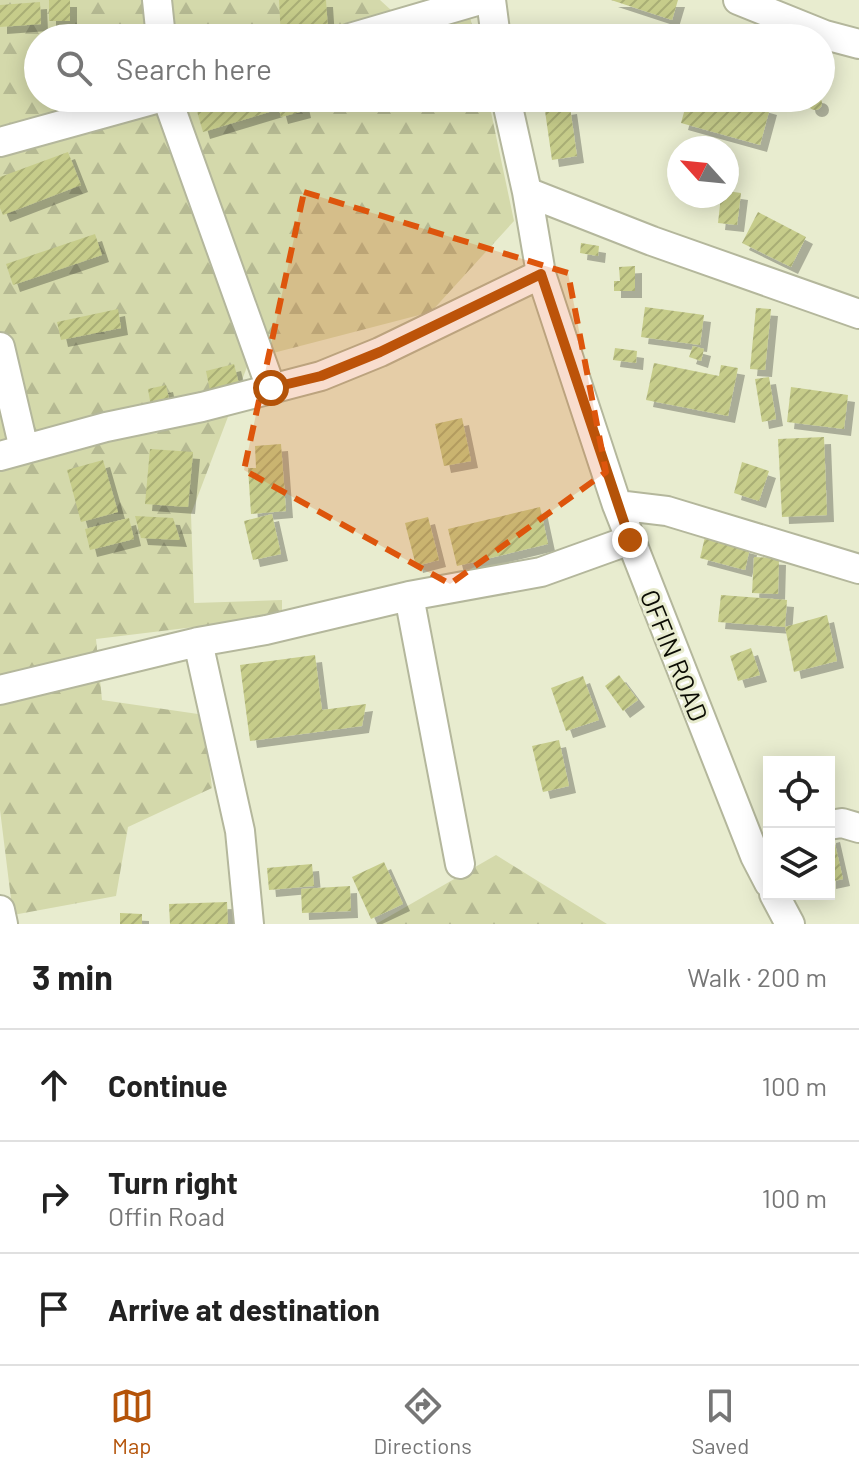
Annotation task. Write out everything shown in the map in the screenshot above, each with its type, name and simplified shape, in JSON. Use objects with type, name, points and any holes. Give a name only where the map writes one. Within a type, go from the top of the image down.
[{"type":"street","points":[[157,0],[160,24]]},
{"type":"street","points":[[398,24],[480,0]]},
{"type":"street","points":[[491,0],[494,24]]},
{"type":"street","points":[[738,0],[798,24]]},
{"type":"street","points":[[835,38],[859,44]]},
{"type":"street","points":[[0,142],[108,112]]},
{"type":"street","points":[[172,112],[271,388]]},
{"type":"street","name":"OFFIN ROAD","points":[[509,112],[541,274],[617,505],[760,840]]},
{"type":"street","points":[[527,192],[652,241],[859,314]]},
{"type":"street","points":[[0,347],[12,452],[321,376],[380,352],[541,274]]},
{"type":"street","points":[[617,505],[667,511],[859,569]]},
{"type":"street","points":[[0,690],[198,642],[266,630],[409,596],[541,572],[630,540]]},
{"type":"street","points":[[409,596],[460,864]]},
{"type":"street","points":[[198,642],[240,831],[249,924]]},
{"type":"street","points":[[835,824],[859,828]]},
{"type":"street","points":[[777,900],[790,924]]},
{"type":"street","points":[[0,910],[3,924]]},
{"type":"highlighted area","points":[[304,192],[568,273],[606,472],[450,584],[244,470]]},
{"type":"green space","points":[[0,0],[380,0],[392,11],[428,0],[466,0],[472,24],[24,24],[24,112],[491,112],[514,221],[431,312],[250,359],[191,514],[194,603],[282,600],[282,610],[252,620],[96,639],[102,700],[198,714],[208,753],[212,788],[128,827],[116,896],[13,915],[0,810]]},
{"type":"green space","points":[[496,855],[607,924],[376,924]]},
{"type":"building","points":[[49,0],[70,0],[70,21],[49,21]]},
{"type":"building","points":[[279,0],[326,0],[328,24],[280,24]]},
{"type":"building","points":[[611,0],[678,0],[672,20]]},
{"type":"building","points":[[40,2],[41,24],[0,27],[0,5]]},
{"type":"building","points":[[197,112],[269,112],[203,132]]},
{"type":"building","points":[[280,112],[300,112],[281,117]]},
{"type":"building","points":[[545,112],[571,112],[577,156],[552,160]]},
{"type":"building","points":[[684,112],[769,112],[760,145],[739,139],[739,136],[728,136],[681,123]]},
{"type":"building","points":[[68,152],[81,185],[3,215],[0,208],[0,177]]},
{"type":"building","points":[[741,193],[737,225],[718,223],[720,208],[739,208]]},
{"type":"building","points":[[758,212],[806,237],[791,267],[742,243]]},
{"type":"building","points":[[95,234],[102,255],[13,285],[6,264]]},
{"type":"building","points":[[581,243],[599,246],[598,256],[580,253]]},
{"type":"building","points":[[635,266],[635,291],[614,291],[614,281],[620,281],[619,267]]},
{"type":"building","points":[[645,307],[704,315],[700,345],[641,337]]},
{"type":"building","points":[[756,308],[771,309],[765,370],[750,369]]},
{"type":"building","points":[[118,309],[121,328],[61,340],[57,322]]},
{"type":"building","points":[[693,346],[704,349],[701,361],[689,357]]},
{"type":"building","points":[[615,348],[637,351],[636,363],[613,360]]},
{"type":"building","points":[[654,363],[719,376],[721,365],[738,368],[728,416],[646,400]]},
{"type":"building","points":[[234,364],[239,384],[210,391],[206,371]]},
{"type":"building","points":[[769,377],[776,419],[762,422],[755,379]]},
{"type":"building","points":[[166,385],[170,403],[151,407],[148,389]]},
{"type":"building","points":[[791,387],[848,395],[844,429],[787,422]]},
{"type":"building","points":[[462,418],[471,461],[444,466],[435,424]]},
{"type":"building","points":[[824,437],[827,515],[782,517],[778,439]]},
{"type":"building","points":[[281,444],[286,511],[251,514],[248,468],[256,468],[255,446]]},
{"type":"building","points":[[150,449],[193,452],[188,507],[145,504]]},
{"type":"building","points":[[103,460],[118,512],[81,522],[67,470]]},
{"type":"building","points":[[742,462],[769,471],[759,501],[734,493]]},
{"type":"building","points":[[540,507],[548,544],[457,566],[448,529]]},
{"type":"building","points":[[272,514],[281,554],[253,560],[244,521]]},
{"type":"building","points":[[135,516],[173,518],[180,540],[141,538]]},
{"type":"building","points":[[428,517],[439,560],[416,566],[405,523]]},
{"type":"building","points":[[129,518],[134,539],[90,550],[85,529]]},
{"type":"building","points":[[705,537],[750,548],[745,570],[700,558]]},
{"type":"building","points":[[754,557],[779,558],[778,594],[752,593]]},
{"type":"building","points":[[721,595],[787,600],[785,627],[718,622]]},
{"type":"building","points":[[827,615],[837,661],[794,672],[785,627]]},
{"type":"building","points":[[751,648],[760,675],[738,681],[730,656]]},
{"type":"building","points":[[315,655],[322,710],[366,704],[362,726],[250,741],[240,665]]},
{"type":"building","points":[[619,675],[638,700],[623,711],[605,686]]},
{"type":"building","points":[[583,676],[599,720],[566,731],[551,688]]},
{"type":"building","points":[[559,740],[569,786],[543,792],[532,746]]},
{"type":"building","points":[[835,844],[843,879],[835,881]]},
{"type":"building","points":[[384,862],[403,904],[371,919],[352,877]]},
{"type":"building","points":[[312,864],[314,886],[269,890],[267,868]]},
{"type":"building","points":[[350,886],[351,911],[302,913],[301,889]]},
{"type":"building","points":[[227,902],[228,924],[170,924],[169,904]]},
{"type":"building","points":[[120,913],[142,914],[142,924],[120,924]]},
{"type":"route","points":[[271,388],[321,376],[380,352],[541,274],[630,540]]}]
